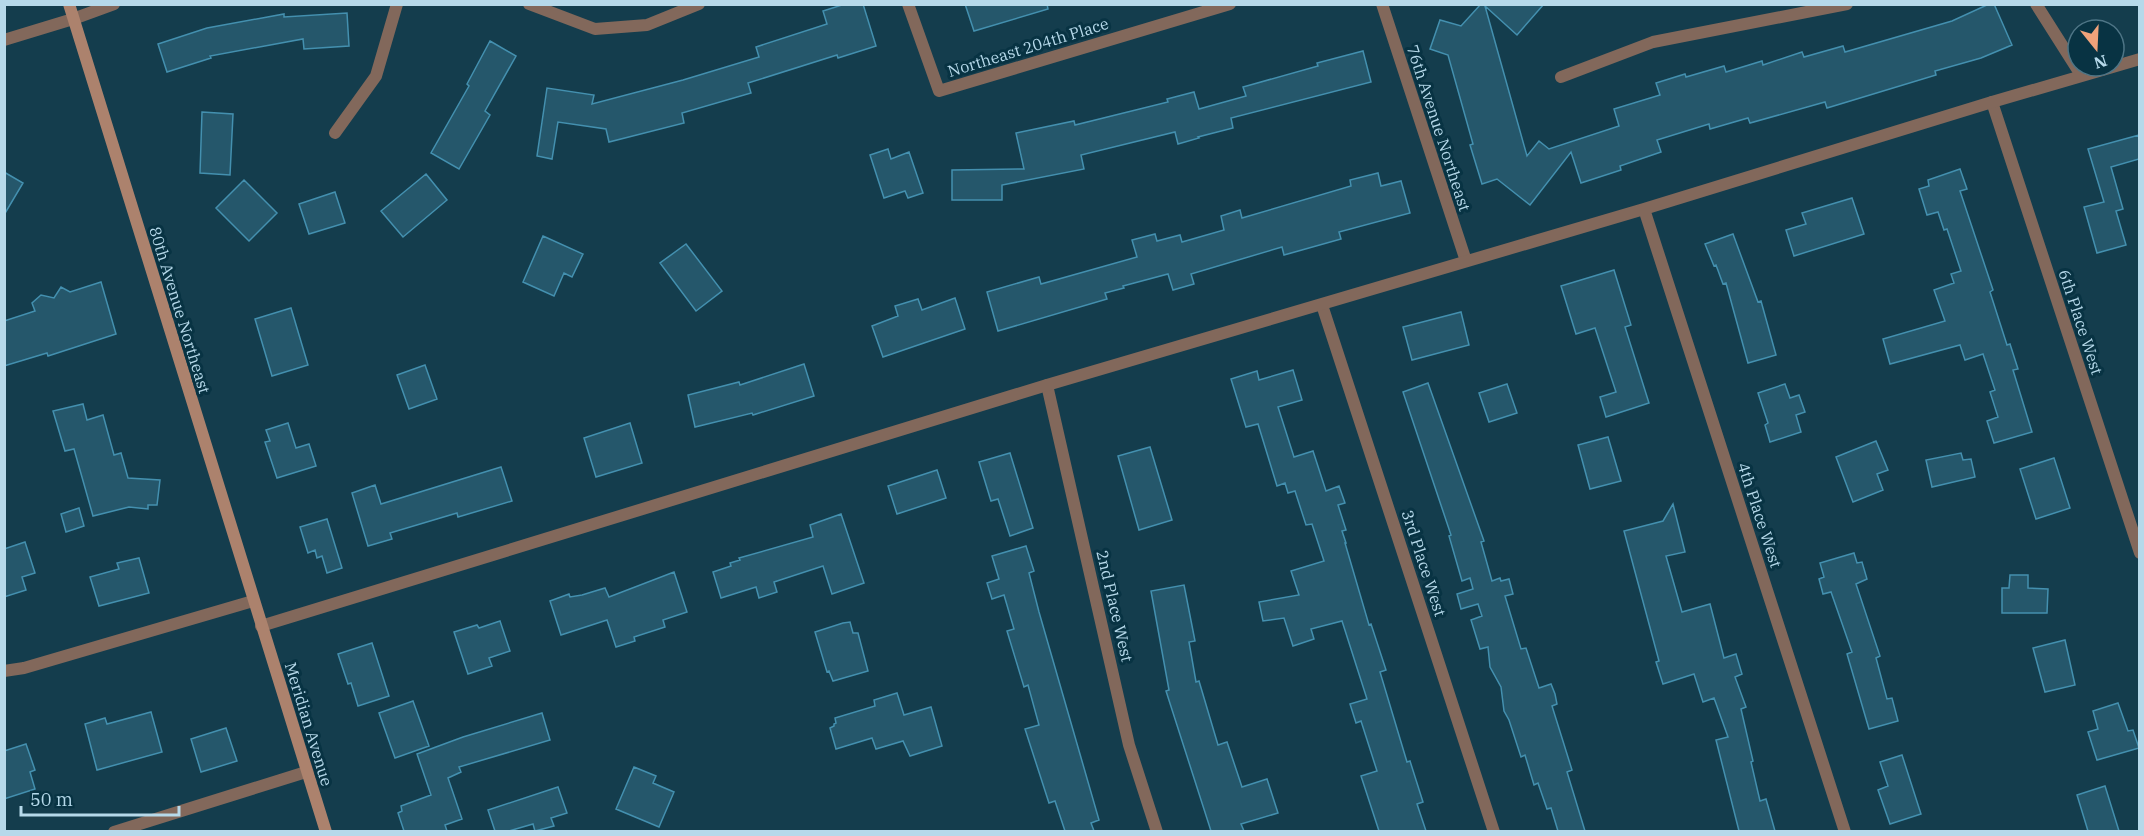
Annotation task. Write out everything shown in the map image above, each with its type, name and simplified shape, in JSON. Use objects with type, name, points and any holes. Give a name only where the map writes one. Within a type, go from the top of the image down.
[{"type":"main road","name":"80th Avenue Northeast","points":[[69,4],[261,626]]},
{"type":"main road","name":"Meridian Avenue","points":[[261,626],[326,831]]},
{"type":"street","points":[[4,40],[114,4]]},
{"type":"street","points":[[335,133],[376,76],[397,4]]},
{"type":"street","points":[[529,4],[595,29],[647,25],[699,4]]},
{"type":"street","name":"Northeast 204th Place","points":[[908,4],[939,91],[1230,4]]},
{"type":"street","name":"76th Avenue Northeast","points":[[1382,4],[1466,261]]},
{"type":"street","points":[[1561,77],[1653,42],[1847,4]]},
{"type":"street","points":[[2037,4],[2066,51]]},
{"type":"street","points":[[261,626],[1047,385],[1644,209],[2071,78]]},
{"type":"street","name":"6th Place West","points":[[1992,102],[2139,553]]},
{"type":"street","name":"4th Place West","points":[[1644,209],[1845,831]]},
{"type":"street","name":"3rd Place West","points":[[1322,305],[1494,831]]},
{"type":"street","name":"2nd Place West","points":[[1047,385],[1129,745],[1157,831]]},
{"type":"street","points":[[4,671],[24,668],[253,601]]},
{"type":"street","points":[[114,831],[306,772]]},
{"type":"building","points":[[845,4],[863,4],[876,46],[838,58],[837,55],[748,83],[751,93],[682,113],[684,123],[609,142],[606,129],[558,122],[552,159],[537,156],[547,88],[594,95],[592,104],[683,80],[759,57],[756,47],[827,24],[823,11]]},
{"type":"building","points":[[965,4],[1047,4],[1048,9],[974,31]]},
{"type":"building","points":[[1481,4],[1544,4],[1517,35],[1485,6],[1527,156],[1539,141],[1549,149],[1619,126],[1614,109],[1660,95],[1656,83],[1724,66],[1726,72],[1762,61],[1763,65],[1802,52],[1804,57],[1843,46],[1845,52],[1952,21],[1989,4],[1994,4],[2012,45],[1981,58],[1935,71],[1936,75],[1827,108],[1825,102],[1750,123],[1748,118],[1710,129],[1709,124],[1657,140],[1661,152],[1620,166],[1621,170],[1581,183],[1571,152],[1530,205],[1497,179],[1482,184],[1448,55],[1430,49],[1440,20],[1461,26]]},
{"type":"building","points":[[347,13],[349,46],[304,49],[303,39],[210,56],[211,58],[167,72],[158,44],[207,28],[284,14],[284,17]]},
{"type":"building","points":[[490,41],[516,56],[485,111],[490,115],[459,169],[431,153],[469,86],[467,84]]},
{"type":"building","points":[[1363,51],[1371,82],[1231,118],[1233,128],[1178,144],[1175,132],[1081,155],[1084,169],[1002,185],[1002,200],[952,200],[952,170],[1024,169],[1016,133],[1074,121],[1075,125],[1168,102],[1167,99],[1194,92],[1199,109],[1246,96],[1243,87]]},
{"type":"building","points":[[202,112],[233,114],[230,175],[200,173]]},
{"type":"building","points":[[2139,135],[2139,159],[2111,167],[2123,209],[2116,211],[2126,245],[2097,253],[2084,207],[2104,202],[2088,149]]},
{"type":"building","points":[[888,149],[891,159],[909,152],[923,193],[908,198],[905,191],[884,198],[870,155]]},
{"type":"building","points":[[1960,169],[1967,189],[1960,191],[1993,290],[1990,292],[2007,345],[2010,344],[2018,369],[2013,370],[2032,432],[1994,443],[1987,421],[1998,417],[1990,392],[1995,390],[1983,354],[1965,360],[1960,345],[1890,364],[1883,339],[1945,321],[1934,290],[1954,283],[1951,274],[1961,271],[1947,229],[1944,230],[1938,212],[1927,215],[1919,189],[1929,186],[1928,180]]},
{"type":"building","points":[[4,172],[23,183],[4,215]]},
{"type":"building","points":[[1378,173],[1381,186],[1401,181],[1410,213],[1339,232],[1341,239],[1284,255],[1282,247],[1191,274],[1194,284],[1173,290],[1168,274],[1123,286],[1124,288],[1105,293],[1107,299],[998,331],[987,292],[1039,277],[1041,284],[1137,257],[1132,240],[1155,234],[1157,241],[1180,235],[1182,242],[1224,230],[1221,216],[1240,210],[1242,218],[1351,186],[1350,180]]},
{"type":"building","points":[[426,174],[447,200],[403,237],[381,211]]},
{"type":"building","points":[[244,180],[277,213],[249,241],[216,208]]},
{"type":"building","points":[[335,192],[345,223],[309,234],[299,204]]},
{"type":"building","points":[[1852,198],[1864,234],[1794,256],[1786,230],[1806,224],[1802,213]]},
{"type":"building","points":[[1733,234],[1758,302],[1761,301],[1776,355],[1748,363],[1726,283],[1723,284],[1705,244]]},
{"type":"building","points":[[543,236],[583,254],[572,277],[564,273],[554,296],[523,282]]},
{"type":"building","points":[[686,244],[722,291],[696,311],[660,263]]},
{"type":"building","points":[[1614,270],[1631,325],[1625,327],[1649,403],[1606,417],[1600,397],[1616,392],[1595,328],[1576,334],[1561,286]]},
{"type":"building","points":[[101,282],[116,334],[48,356],[47,353],[4,366],[4,321],[35,311],[32,303],[41,295],[54,298],[61,287],[70,292]]},
{"type":"building","points":[[955,298],[965,329],[883,357],[872,326],[898,316],[895,306],[918,299],[922,310]]},
{"type":"building","points":[[291,308],[308,365],[272,376],[255,319]]},
{"type":"building","points":[[1461,312],[1469,345],[1412,360],[1403,327]]},
{"type":"building","points":[[804,364],[814,396],[753,415],[752,413],[695,427],[688,395],[739,382],[740,385]]},
{"type":"building","points":[[425,365],[437,399],[409,409],[397,375]]},
{"type":"building","points":[[1293,370],[1302,400],[1278,407],[1294,457],[1313,451],[1326,491],[1339,486],[1345,503],[1338,505],[1346,530],[1342,531],[1369,625],[1371,624],[1386,670],[1380,672],[1407,762],[1410,761],[1423,802],[1417,804],[1426,831],[1379,831],[1361,776],[1377,771],[1361,721],[1356,723],[1350,704],[1367,699],[1342,621],[1311,629],[1314,639],[1293,646],[1284,618],[1263,621],[1259,602],[1299,595],[1291,571],[1324,561],[1312,524],[1306,525],[1295,491],[1288,493],[1285,483],[1277,486],[1258,424],[1246,427],[1231,379],[1257,371],[1259,380]]},
{"type":"building","points":[[1428,383],[1484,541],[1481,542],[1492,581],[1500,578],[1501,581],[1509,579],[1513,594],[1505,596],[1521,649],[1526,648],[1539,688],[1551,684],[1555,694],[1557,704],[1552,706],[1572,770],[1567,772],[1585,831],[1558,831],[1551,808],[1547,809],[1538,783],[1534,785],[1525,755],[1521,757],[1504,711],[1501,687],[1490,667],[1488,647],[1480,649],[1471,620],[1482,616],[1478,604],[1461,609],[1457,594],[1473,589],[1470,578],[1462,581],[1449,536],[1451,535],[1403,392]]},
{"type":"building","points":[[1507,384],[1517,413],[1489,422],[1479,393]]},
{"type":"building","points":[[1785,384],[1790,398],[1799,395],[1805,412],[1796,415],[1801,432],[1770,442],[1765,425],[1768,423],[1758,393]]},
{"type":"building","points":[[83,404],[87,420],[103,415],[114,455],[121,453],[128,478],[160,480],[157,505],[148,505],[148,509],[129,507],[93,516],[74,449],[65,451],[53,411]]},
{"type":"building","points":[[288,423],[296,448],[309,444],[316,466],[277,478],[265,442],[270,441],[266,430]]},
{"type":"building","points":[[630,423],[642,463],[596,477],[584,438]]},
{"type":"building","points":[[1608,437],[1621,481],[1590,489],[1578,445]]},
{"type":"building","points":[[1876,441],[1888,470],[1877,474],[1883,490],[1853,502],[1836,457]]},
{"type":"building","points":[[1150,447],[1172,520],[1139,530],[1118,456]]},
{"type":"building","points":[[1010,453],[1033,528],[1010,536],[998,499],[991,501],[979,462]]},
{"type":"building","points":[[1961,453],[1963,460],[1971,459],[1975,477],[1932,487],[1926,460]]},
{"type":"building","points":[[2054,458],[2070,508],[2036,519],[2020,469]]},
{"type":"building","points":[[501,467],[512,501],[458,517],[457,513],[390,533],[392,539],[368,546],[352,493],[375,485],[381,504]]},
{"type":"building","points":[[937,470],[946,498],[897,514],[888,486]]},
{"type":"building","points":[[1673,504],[1685,552],[1666,556],[1682,612],[1710,604],[1724,658],[1736,654],[1742,674],[1735,677],[1746,707],[1741,709],[1753,761],[1751,762],[1760,801],[1766,799],[1775,831],[1739,831],[1716,740],[1728,737],[1714,698],[1703,702],[1694,674],[1663,684],[1656,662],[1659,661],[1624,531],[1663,521]]},
{"type":"building","points":[[79,508],[84,526],[66,532],[61,514]]},
{"type":"building","points":[[841,514],[864,583],[832,594],[823,566],[774,582],[777,592],[759,598],[756,587],[721,598],[713,572],[731,566],[730,563],[740,560],[739,558],[813,537],[810,525]]},
{"type":"building","points":[[327,519],[342,568],[327,573],[322,556],[317,558],[315,550],[308,553],[300,527]]},
{"type":"building","points":[[25,542],[35,573],[22,577],[26,590],[4,597],[4,549]]},
{"type":"building","points":[[1026,546],[1034,571],[1029,573],[1039,612],[1099,820],[1091,823],[1094,831],[1065,831],[1055,801],[1049,803],[1025,729],[1039,725],[1028,685],[1024,687],[1007,631],[1014,629],[1004,595],[992,599],[987,583],[999,579],[992,556]]},
{"type":"building","points":[[1854,553],[1857,563],[1862,562],[1867,579],[1856,584],[1880,656],[1876,658],[1887,699],[1892,698],[1898,721],[1869,729],[1847,654],[1852,652],[1831,592],[1823,594],[1819,579],[1824,577],[1820,563]]},
{"type":"building","points":[[139,558],[149,593],[99,606],[90,577],[119,569],[117,563]]},
{"type":"building","points":[[674,572],[687,612],[663,620],[665,627],[634,637],[635,641],[616,647],[607,620],[561,635],[550,601],[569,594],[570,597],[582,595],[605,588],[609,597]]},
{"type":"building","points":[[2010,575],[2028,575],[2028,588],[2048,589],[2047,613],[2002,613],[2002,588],[2009,588]]},
{"type":"building","points":[[1184,585],[1195,641],[1189,642],[1196,682],[1199,681],[1218,745],[1227,742],[1242,787],[1267,779],[1278,813],[1241,824],[1244,831],[1211,831],[1166,691],[1169,690],[1151,591]]},
{"type":"building","points":[[500,621],[510,651],[489,658],[492,666],[468,674],[454,632],[477,625],[479,628]]},
{"type":"building","points":[[850,622],[853,633],[858,633],[868,671],[833,681],[829,671],[827,672],[815,632]]},
{"type":"building","points":[[2065,640],[2075,685],[2045,692],[2033,648]]},
{"type":"building","points":[[372,643],[389,696],[358,706],[338,654]]},
{"type":"building","points":[[897,693],[904,715],[931,707],[942,746],[910,756],[903,741],[876,749],[872,738],[836,749],[830,728],[836,723],[835,718],[875,706],[874,700]]},
{"type":"building","points":[[413,701],[429,746],[395,758],[379,713]]},
{"type":"building","points":[[2118,703],[2128,731],[2133,730],[2139,748],[2097,760],[2088,732],[2098,729],[2093,711]]},
{"type":"building","points":[[151,712],[162,752],[97,770],[85,724],[105,718],[107,724]]},
{"type":"building","points":[[542,713],[550,740],[459,767],[461,772],[448,778],[462,819],[445,825],[447,831],[404,831],[398,813],[402,811],[401,806],[431,795],[417,754],[463,737]]},
{"type":"building","points":[[226,728],[237,761],[201,772],[191,739]]},
{"type":"building","points":[[26,744],[35,770],[30,772],[35,789],[4,799],[4,751]]},
{"type":"building","points":[[1902,755],[1921,814],[1890,824],[1878,790],[1888,786],[1880,762]]},
{"type":"building","points":[[634,767],[656,776],[653,783],[674,792],[659,827],[616,809]]},
{"type":"building","points":[[2105,786],[2119,831],[2088,831],[2077,795]]},
{"type":"building","points":[[558,787],[567,813],[551,818],[554,826],[535,831],[533,824],[509,831],[495,831],[488,810]]}]
